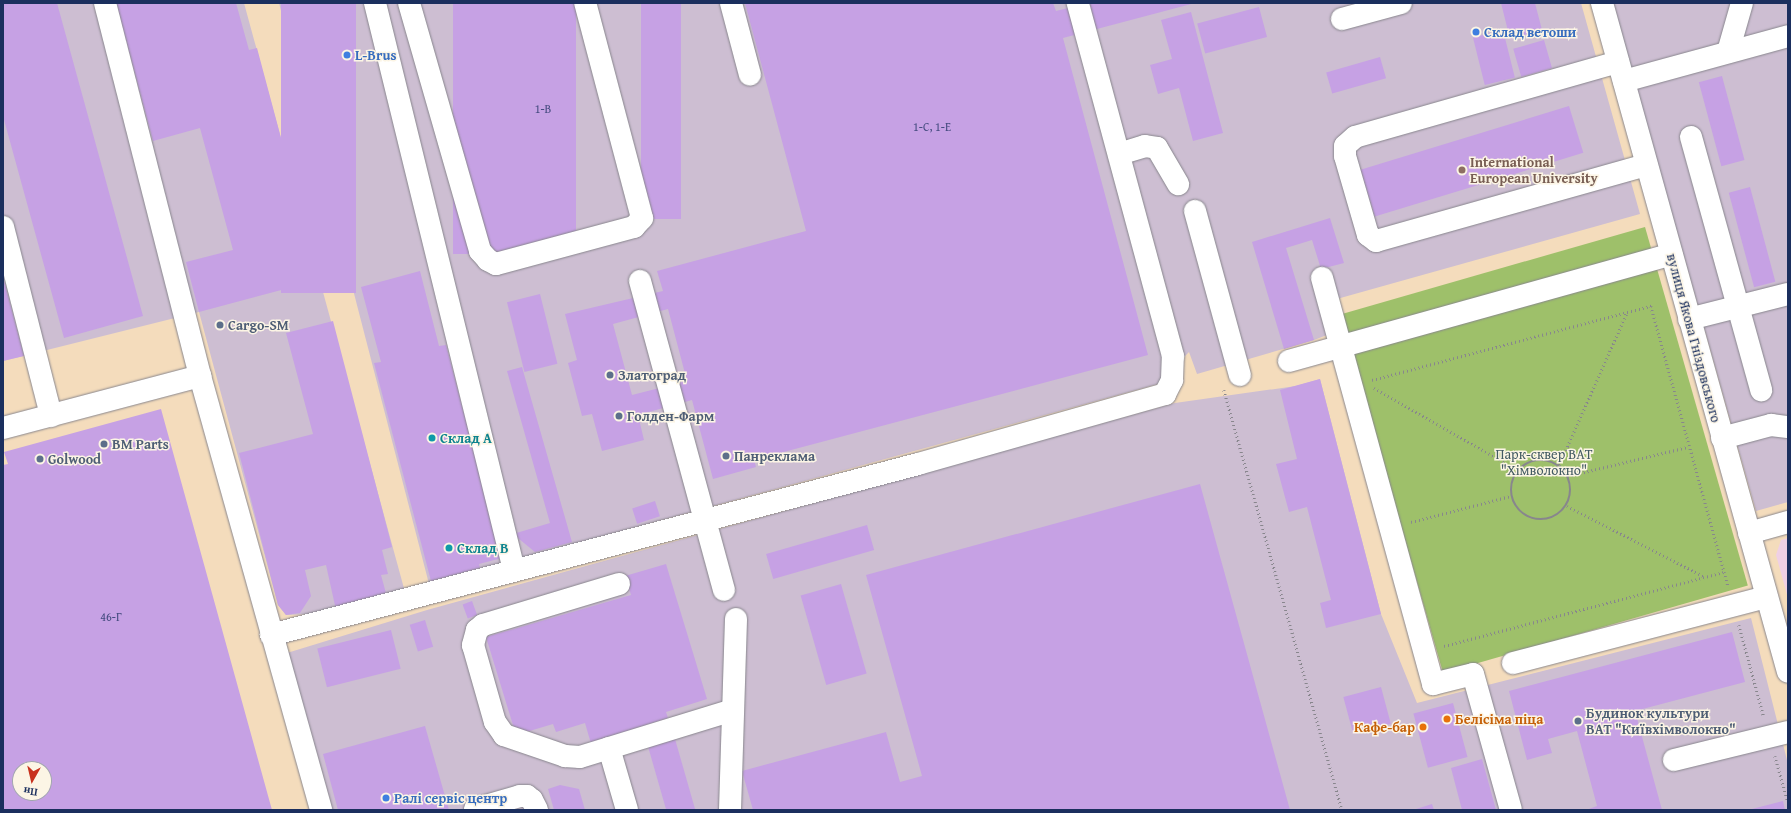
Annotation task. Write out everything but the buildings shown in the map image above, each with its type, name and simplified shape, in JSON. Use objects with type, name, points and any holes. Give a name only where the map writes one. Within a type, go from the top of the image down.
[{"type":"street","points":[[105,3],[200,376],[321,810]]},
{"type":"street","points":[[375,3],[514,570]]},
{"type":"street","points":[[409,3],[480,251],[488,260],[496,264],[634,227],[642,218],[585,3]]},
{"type":"street","points":[[731,3],[750,75]]},
{"type":"street","points":[[271,635],[918,464],[1165,394],[1172,380],[1173,356],[1078,3]]},
{"type":"street","points":[[1342,20],[1401,3]]},
{"type":"street","name":"вулиця Якова Гніздовського","points":[[1602,3],[1788,672]]},
{"type":"street","points":[[1728,52],[1746,4]]},
{"type":"street","points":[[1647,165],[1376,241],[1368,235],[1345,156],[1345,146],[1356,137],[1621,71],[1728,52],[1788,36]]},
{"type":"street","points":[[1691,137],[1761,390]]},
{"type":"street","points":[[1118,154],[1145,146],[1158,148],[1178,184]]},
{"type":"street","points":[[1195,211],[1232,381]]},
{"type":"street","points":[[3,227],[51,416]]},
{"type":"street","points":[[1289,361],[1671,254]]},
{"type":"street","points":[[1322,278],[1433,684],[1473,674],[1511,810]]},
{"type":"street","points":[[640,281],[724,590]]},
{"type":"street","points":[[1689,319],[1788,294]]},
{"type":"street","points":[[3,428],[200,376]]},
{"type":"street","points":[[1722,438],[1771,425],[1788,428]]},
{"type":"street","points":[[1749,533],[1788,522]]},
{"type":"street","points":[[619,584],[483,626],[474,637],[495,722],[504,735],[573,757],[609,748],[733,710]]},
{"type":"street","points":[[1513,663],[1767,596]]},
{"type":"street","points":[[730,810],[736,619]]},
{"type":"street","points":[[1674,760],[1788,732]]},
{"type":"street","points":[[609,748],[627,810]]},
{"type":"street","points":[[475,809],[520,796],[528,796],[532,800],[537,810]]},
{"type":"path","points":[[1371,380],[1651,306],[1688,447],[1765,719]]},
{"type":"path","points":[[1559,466],[1627,312]]},
{"type":"path","points":[[1232,381],[1342,810]]},
{"type":"path","points":[[1370,386],[1518,470]]},
{"type":"path","points":[[1568,476],[1688,447]]},
{"type":"path","points":[[1534,460],[1547,460],[1559,466],[1568,476],[1571,486],[1567,506],[1551,518],[1531,518],[1515,506],[1511,496],[1511,487],[1518,470],[1534,460]]},
{"type":"path","points":[[1403,524],[1511,496]]},
{"type":"path","points":[[1567,506],[1706,577]]},
{"type":"path","points":[[1438,648],[1724,572]]},
{"type":"path","points":[[1773,749],[1788,802]]},
{"type":"shaded area","points":[[3,3],[244,3],[405,592],[312,614],[286,615],[278,605],[199,312],[3,361]]},
{"type":"shaded area","points":[[279,3],[1581,3],[1640,214],[1319,304],[1327,335],[1314,340],[1197,374],[1189,352],[1158,384],[429,584]]},
{"type":"shaded area","points":[[1612,3],[1788,3],[1788,502],[1756,511]]},
{"type":"shaded area","points":[[1320,379],[1381,614],[1417,703],[1751,618],[1788,764],[1788,810],[330,810],[287,653],[427,610],[1175,403],[1296,386]]},
{"type":"shaded area","points":[[1788,538],[1788,598],[1776,555],[1781,540]]},
{"type":"green space","name":"Парк-сквер ВАТ \"Хімволокно\"","points":[[1645,227],[1748,586],[1443,673],[1340,314]]},
{"type":"place","name":"Склад ветоши","points":[[1476,32]]},
{"type":"place","name":"L-Brus","points":[[347,55]]},
{"type":"place","name":"International European University","points":[[1462,170]]},
{"type":"place","name":"Cargo-SM","points":[[220,325]]},
{"type":"place","name":"Златоград","points":[[610,375]]},
{"type":"place","name":"Голден-Фарм","points":[[619,416]]},
{"type":"place","name":"Склад A","points":[[432,438]]},
{"type":"place","name":"BM Parts","points":[[104,444]]},
{"type":"place","name":"Панреклама","points":[[726,456]]},
{"type":"place","name":"Golwood","points":[[40,459]]},
{"type":"place","name":"Склад B","points":[[449,548]]},
{"type":"place","name":"Белісіма піца","points":[[1447,719]]},
{"type":"place","name":"Будинок культури ВАТ \"Київхімволокно\"","points":[[1578,721]]},
{"type":"place","name":"Кафе-бар","points":[[1423,727]]},
{"type":"place","name":"Ралі сервіс центр","points":[[386,798]]}]
